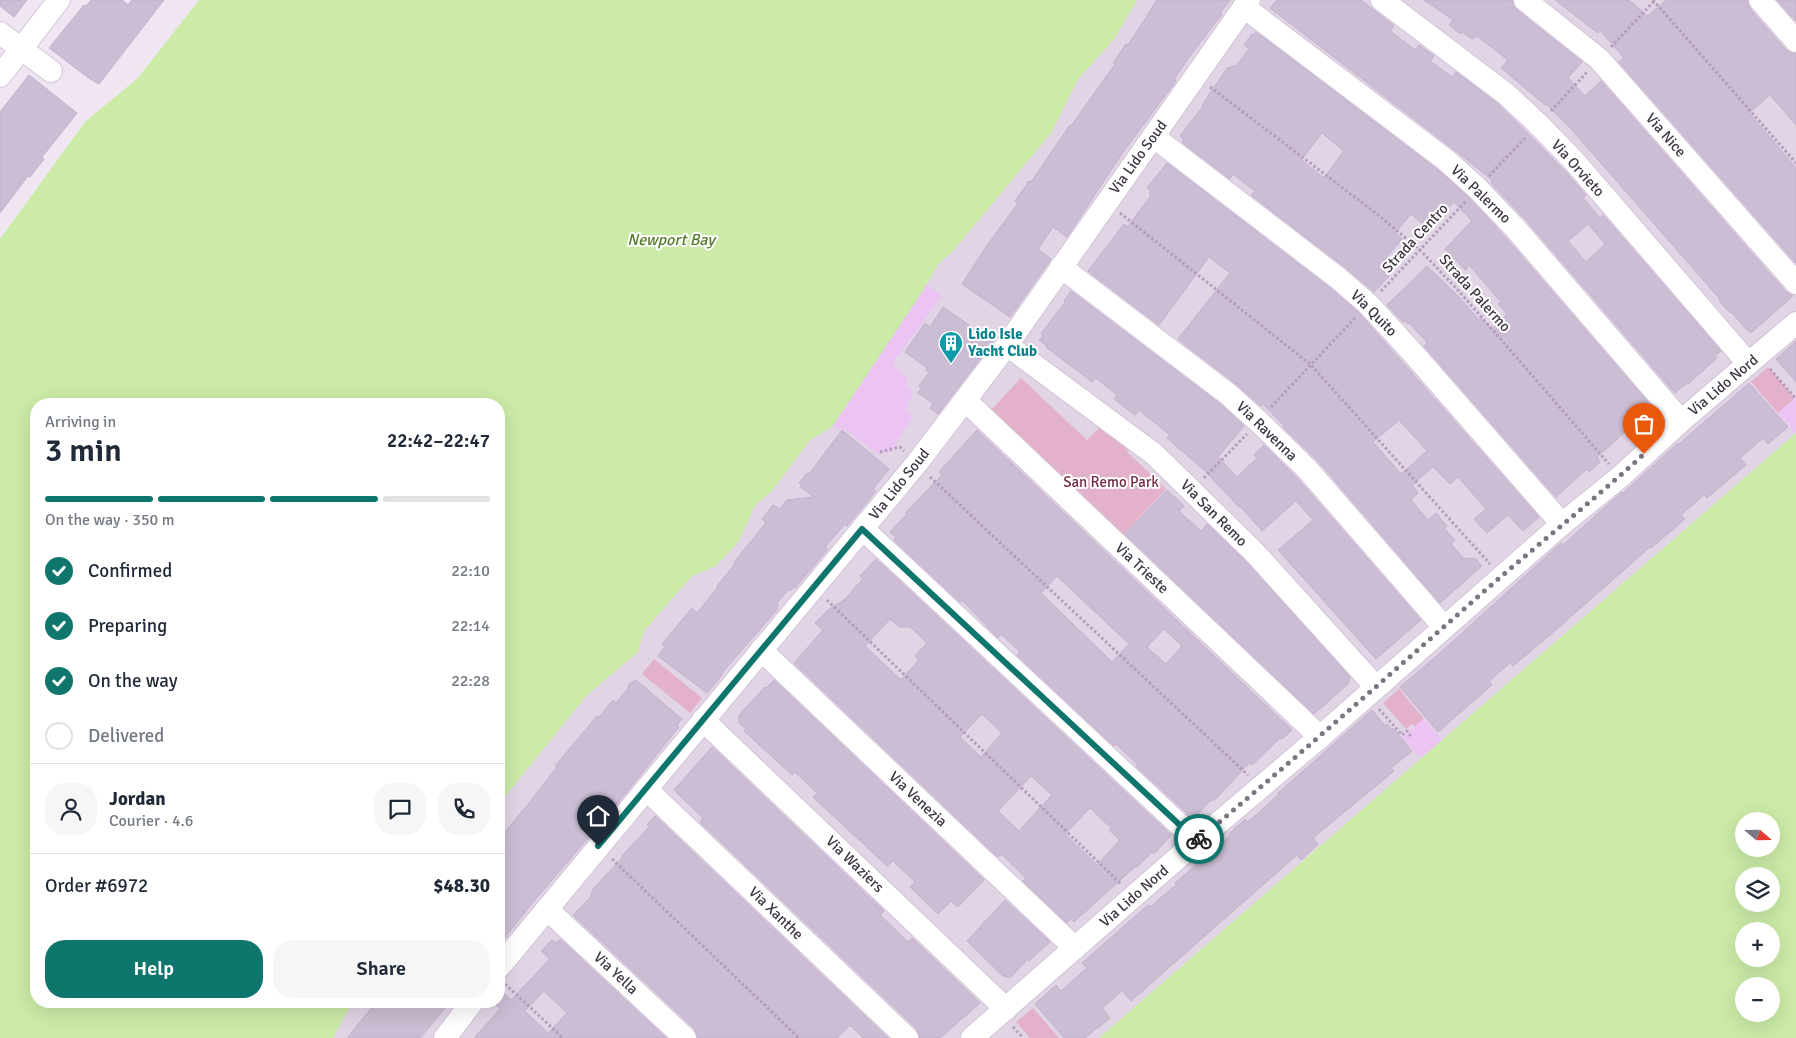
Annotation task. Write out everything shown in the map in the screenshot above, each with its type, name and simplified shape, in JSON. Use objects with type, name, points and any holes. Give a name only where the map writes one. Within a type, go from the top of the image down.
[{"type":"street","points":[[0,76],[59,0]]},
{"type":"street","name":"Via Orvieto","points":[[1382,0],[1506,94],[1538,124],[1574,161],[1748,363]]},
{"type":"street","name":"Via Nice","points":[[1525,0],[1599,59],[1796,283]]},
{"type":"street","points":[[1760,0],[1796,41]]},
{"type":"street","name":"Via Lido Soud","points":[[505,960],[917,463],[1008,345],[1246,4]]},
{"type":"street","name":"Via Palermo","points":[[1246,4],[1446,160],[1477,188],[1516,229],[1681,421]]},
{"type":"street","points":[[0,33],[51,71]]},
{"type":"street","name":"Via Quito","points":[[1154,137],[1338,278],[1368,304],[1562,524]]},
{"type":"street","name":"Via Ravenna","points":[[1061,267],[1228,394],[1258,422],[1308,470],[1444,627]]},
{"type":"street","name":"Via Lido Nord","points":[[972,1038],[1197,841],[1320,737],[1562,524],[1620,477],[1681,421],[1796,323]]},
{"type":"street","name":"Via San Remo","points":[[1008,345],[1154,454],[1255,553],[1370,692]]},
{"type":"street","name":"Via Trieste","points":[[965,400],[1320,737]]},
{"type":"street","points":[[862,529],[1197,841]]},
{"type":"street","name":"Via Venezia","points":[[761,650],[1075,948]]},
{"type":"street","name":"Via Waziers","points":[[703,720],[1006,1009]]},
{"type":"street","name":"Via Xanthe","points":[[646,789],[906,1038]]},
{"type":"street","name":"Via Yella","points":[[547,908],[685,1038]]},
{"type":"street","points":[[448,1037],[468,1008]]},
{"type":"path","name":"Strada Centro","points":[[1192,491],[1654,0]]},
{"type":"path","points":[[1654,0],[1796,163]]},
{"type":"path","name":"Strada Palermo","points":[[1195,76],[1377,214],[1420,250],[1458,289],[1620,477]]},
{"type":"path","points":[[1106,202],[1311,365],[1501,577]]},
{"type":"path","points":[[880,452],[900,447],[1261,787]]},
{"type":"path","points":[[814,588],[1134,897]]},
{"type":"path","points":[[1370,692],[1373,708],[1377,707],[1402,735],[1407,731],[1412,738]]},
{"type":"path","points":[[598,846],[800,1038]]},
{"type":"path","points":[[505,984],[563,1038]]},
{"type":"shaded area","points":[[1137,0],[1796,0],[1796,433],[1099,1038],[333,1038],[349,1008],[505,1008],[505,797],[587,695],[638,652],[644,631],[692,576],[716,566],[739,541],[755,505],[771,492],[810,440],[832,427],[922,292],[939,263],[953,251],[1051,133],[1078,79],[1115,38]]},
{"type":"green space","points":[[1768,367],[1795,398],[1778,413],[1751,382]]},
{"type":"green space","name":"San Remo Park","points":[[1021,378],[1087,440],[1100,427],[1128,450],[1127,452],[1166,489],[1122,536],[989,412]]},
{"type":"green space","points":[[654,659],[702,698],[690,713],[642,674]]},
{"type":"green space","points":[[1399,689],[1424,719],[1415,727],[1412,724],[1406,729],[1383,703]]},
{"type":"green space","points":[[1033,1008],[1059,1038],[1030,1038],[1016,1022]]},
{"type":"sand","points":[[926,284],[942,296],[892,364],[908,378],[906,381],[907,386],[912,391],[912,397],[907,403],[907,410],[913,417],[892,450],[879,455],[846,430],[832,427]]},
{"type":"sand","points":[[1796,399],[1796,433],[1778,413]]},
{"type":"sand","points":[[1424,719],[1442,740],[1421,758],[1402,737]]},
{"type":"water","name":"Newport Bay","points":[[199,0],[1137,0],[1115,38],[1078,79],[1051,133],[953,251],[939,263],[922,292],[832,427],[810,440],[771,492],[755,505],[739,541],[716,566],[692,576],[644,631],[638,652],[587,695],[505,797],[505,398],[30,398],[30,1008],[349,1008],[333,1038],[0,1038],[0,239],[85,122],[138,78]]},
{"type":"water","points":[[1796,433],[1796,1038],[1099,1038]]},
{"type":"building","points":[[0,0],[27,0],[14,17],[0,6]]},
{"type":"building","points":[[91,0],[122,0],[128,5],[132,0],[164,0],[99,84],[49,48],[84,5],[86,6]]},
{"type":"building","points":[[1157,0],[1230,0],[1220,13],[1222,14],[1174,79],[1176,81],[1121,155],[1067,237],[1053,227],[1038,249],[1051,259],[1010,317],[962,284],[1018,203],[1015,201],[1029,181],[1031,182],[1115,64],[1113,63],[1126,44],[1128,45]]},
{"type":"building","points":[[1277,0],[1361,0],[1394,26],[1390,31],[1415,50],[1419,45],[1434,56],[1430,61],[1452,77],[1456,72],[1498,104],[1564,170],[1586,195],[1583,198],[1600,218],[1603,215],[1721,351],[1715,356],[1717,358],[1675,393],[1526,220],[1491,183],[1493,181],[1270,8]],"holes":[[[1588,224],[1605,244],[1586,262],[1568,241]]]},
{"type":"building","points":[[1424,0],[1512,0],[1517,10],[1582,62],[1568,78],[1585,96],[1601,81],[1786,292],[1793,296],[1751,333],[1720,302],[1719,298],[1571,129],[1546,104],[1501,68],[1508,60],[1477,36],[1472,39],[1462,32],[1460,34],[1449,25],[1453,20]]},
{"type":"building","points":[[1555,0],[1629,0],[1648,16],[1666,0],[1747,0],[1750,9],[1786,50],[1796,54],[1796,125],[1770,95],[1749,113],[1796,168],[1796,263],[1619,62],[1624,58],[1600,30],[1598,33]]},
{"type":"building","points":[[1777,0],[1796,0],[1796,21]]},
{"type":"building","points":[[1256,32],[1438,170],[1468,197],[1506,238],[1653,408],[1597,457],[1600,462],[1589,472],[1587,469],[1556,497],[1424,346],[1427,343],[1426,341],[1409,323],[1403,322],[1387,305],[1427,266],[1459,297],[1479,320],[1481,318],[1492,329],[1507,314],[1498,304],[1501,302],[1469,265],[1465,270],[1445,249],[1472,221],[1454,202],[1428,228],[1411,214],[1395,233],[1402,239],[1378,267],[1389,276],[1374,292],[1346,268],[1251,195],[1255,191],[1233,174],[1230,179],[1183,143],[1183,139],[1180,136],[1203,106],[1227,68],[1237,65],[1249,49],[1244,45]],"holes":[[[1322,133],[1344,151],[1324,178],[1301,160]]]},
{"type":"building","points":[[29,75],[77,113],[42,157],[44,159],[30,177],[28,176],[0,213],[0,112]]},
{"type":"building","points":[[1167,163],[1330,288],[1359,313],[1539,517],[1523,531],[1508,515],[1487,533],[1474,519],[1486,509],[1458,477],[1450,484],[1433,467],[1412,485],[1418,493],[1411,500],[1428,520],[1436,513],[1447,526],[1444,528],[1455,540],[1451,544],[1463,558],[1476,559],[1482,566],[1440,603],[1318,461],[1283,427],[1263,404],[1261,406],[1178,339],[1230,273],[1209,257],[1159,325],[1088,271],[1124,224],[1127,227],[1151,196],[1149,194],[1151,191],[1147,188]],"holes":[[[1399,420],[1427,451],[1401,474],[1373,442]]]},
{"type":"building","points":[[1071,291],[1220,404],[1244,426],[1218,457],[1237,477],[1257,458],[1254,455],[1264,445],[1298,479],[1421,620],[1376,659],[1278,550],[1313,520],[1296,501],[1262,531],[1204,470],[1167,438],[1170,435],[1139,410],[1135,415],[1114,399],[1117,395],[1096,378],[1092,382],[1039,340],[1043,336],[1041,334]]},
{"type":"building","name":"Lido Isle Yacht Club","points":[[943,307],[993,342],[938,414],[930,408],[933,403],[918,393],[921,388],[919,386],[929,372],[926,370],[927,368],[905,352],[925,323],[930,327]]},
{"type":"building","points":[[1796,341],[1796,382],[1776,359]]},
{"type":"building","points":[[1749,383],[1788,427],[1768,444],[1763,438],[1740,458],[1746,465],[1707,498],[1704,495],[1681,515],[1685,519],[1650,547],[1549,636],[1513,666],[1510,663],[1489,681],[1492,685],[1438,732],[1400,687],[1561,543],[1563,545]]},
{"type":"building","points":[[842,430],[889,469],[873,489],[876,491],[847,526],[845,524],[825,547],[828,549],[795,588],[790,591],[789,589],[777,603],[778,607],[775,612],[707,693],[658,656],[665,646],[662,644],[692,608],[697,613],[718,587],[734,565],[734,562],[766,523],[762,519],[773,505],[780,509],[787,500],[813,497],[799,483],[807,473],[809,474]]},
{"type":"building","points":[[977,430],[1292,730],[1282,739],[1280,738],[1252,765],[1249,763],[1215,800],[1211,800],[1195,817],[1191,813],[1189,815],[1136,766],[1138,765],[1116,744],[1114,746],[1017,655],[1020,652],[1001,634],[998,638],[962,600],[960,602],[894,540],[896,537],[890,532],[907,514],[905,513],[942,475],[939,472]],"holes":[[[1057,576],[1129,644],[1112,662],[1041,593]],[[1164,629],[1182,646],[1166,664],[1147,647]]]},
{"type":"building","points":[[1167,490],[1184,506],[1179,511],[1201,531],[1207,524],[1246,562],[1350,677],[1348,684],[1314,714],[1125,534]]},
{"type":"building","points":[[876,559],[1171,835],[1154,854],[1152,852],[1074,922],[1071,919],[1067,923],[1023,881],[1026,878],[1001,854],[998,857],[794,663],[823,630],[815,623],[829,609],[844,600],[863,579],[860,576]],"holes":[[[890,619],[899,627],[910,627],[927,643],[915,656],[919,660],[901,680],[865,646]],[[982,714],[1002,733],[981,757],[960,737]],[[1031,776],[1052,795],[1019,831],[998,811]],[[1090,808],[1111,828],[1109,830],[1120,840],[1097,865],[1065,834]]]},
{"type":"building","points":[[636,680],[682,719],[677,725],[679,727],[611,811],[609,809],[592,830],[593,832],[505,937],[505,832],[557,767],[555,766],[597,716],[599,717],[613,700],[616,703],[627,690],[629,684]]},
{"type":"building","points":[[774,680],[984,880],[958,907],[951,901],[938,914],[910,887],[915,882],[893,861],[887,866],[813,797],[817,793],[795,772],[792,775],[744,731],[746,729],[739,723],[739,715]]},
{"type":"building","points":[[1372,710],[1385,726],[1387,724],[1393,728],[1412,751],[1391,768],[1394,771],[1313,838],[1318,844],[1301,860],[1297,855],[1131,1001],[1122,991],[1102,1008],[1110,1018],[1098,1028],[1085,1038],[1064,1038],[1035,1004],[1056,985],[1061,991],[1087,968],[1082,963],[1148,905],[1150,907],[1177,884],[1175,883],[1230,836],[1229,834],[1245,819],[1247,822],[1255,816],[1278,793]]},
{"type":"building","points":[[712,747],[884,911],[880,915],[908,942],[912,938],[980,1003],[940,1038],[920,1038],[916,1028],[700,822],[703,818],[674,790]]},
{"type":"building","points":[[655,816],[888,1038],[863,1038],[850,1025],[837,1038],[698,1038],[694,1028],[573,915],[590,898],[593,889],[649,827],[647,825]]},
{"type":"building","points":[[1005,900],[1050,942],[1029,961],[1028,959],[1010,978],[1003,976],[967,941]]},
{"type":"building","points":[[560,939],[666,1038],[474,1038],[499,1008],[505,1008],[505,994],[511,1000],[550,959],[541,951],[552,940],[556,943]],"holes":[[[544,991],[567,1013],[548,1033],[525,1011]]]},
{"type":"building","points":[[371,1008],[445,1008],[420,1038],[347,1038]]},
{"type":"way so far","points":[[1199,839],[1276,775],[1562,524],[1620,477],[1644,454]]},
{"type":"place","name":"Lido Isle Yacht Club","points":[[951,364]]},
{"type":"route","points":[[598,846],[862,529],[1197,841],[1199,839]]}]
